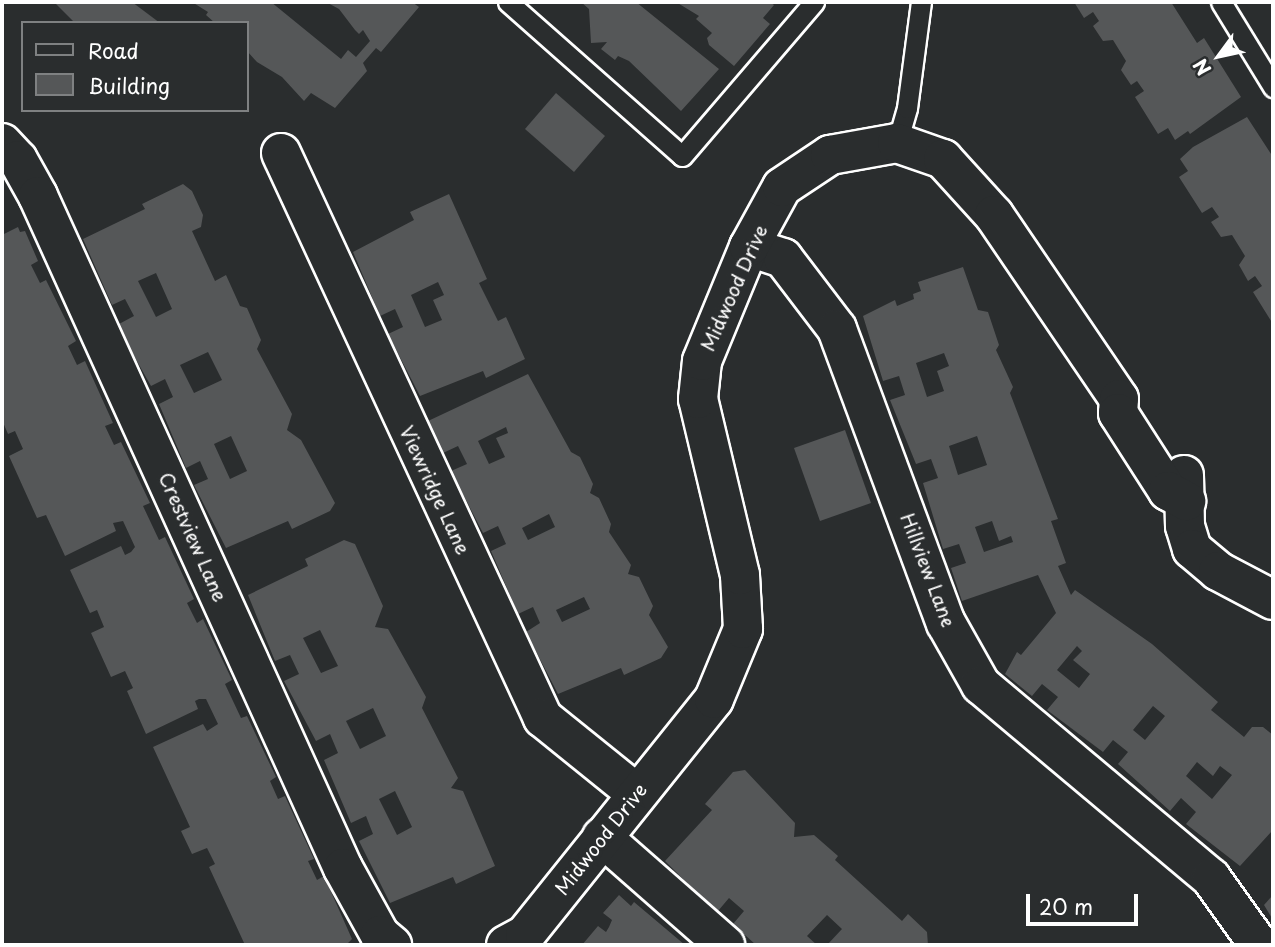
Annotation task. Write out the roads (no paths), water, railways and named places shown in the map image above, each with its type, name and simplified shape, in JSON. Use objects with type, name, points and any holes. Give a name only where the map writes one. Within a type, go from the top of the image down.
[{"type":"street","name":"Crestview Lane","points":[[2,143],[18,160],[37,195],[343,868],[386,940]]},
{"type":"street","name":"Midwood Drive","points":[[506,945],[525,935],[636,793],[714,699],[743,629],[740,575],[698,399],[702,361],[749,247],[782,187],[830,155],[897,143],[943,159],[995,215],[1119,399],[1118,413],[1168,491],[1186,501],[1185,526],[1192,549],[1219,571],[1273,600]]},
{"type":"street","name":"Viewridge Lane","points":[[281,153],[544,718],[636,793]]},
{"type":"street","name":"Hillview Lane","points":[[749,247],[783,258],[837,329],[946,623],[981,685],[1211,878],[1259,945]]},
{"type":"street","points":[[602,837],[725,945]]},
{"type":"lane","points":[[508,2],[682,156],[814,2]]},
{"type":"lane","points":[[897,143],[907,108],[921,2]]},
{"type":"lane","points":[[1221,2],[1273,87]]}]
